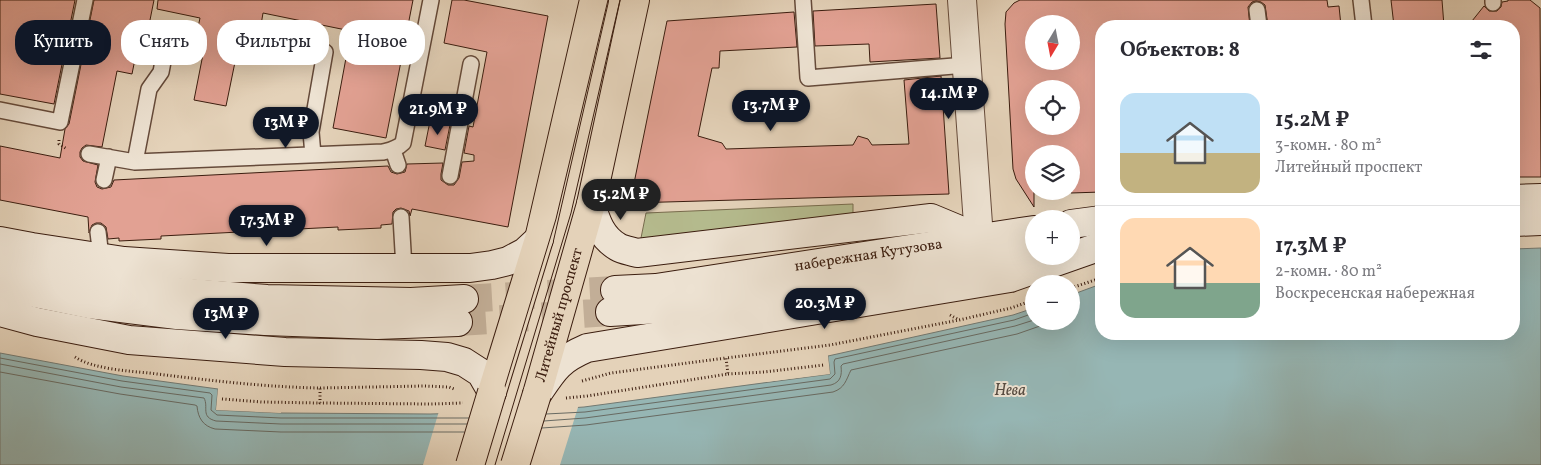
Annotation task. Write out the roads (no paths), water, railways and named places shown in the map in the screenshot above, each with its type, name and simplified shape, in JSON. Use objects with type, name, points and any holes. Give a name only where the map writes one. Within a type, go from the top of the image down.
[{"type":"main road","points":[[481,397],[539,239],[594,0]]},
{"type":"main road","name":"Литейный проспект","points":[[515,465],[548,396],[636,0]]},
{"type":"main road","points":[[591,204],[598,226],[607,238],[618,247],[637,253],[931,218],[979,238],[962,0]]},
{"type":"main road","points":[[1520,199],[1541,198]]},
{"type":"main road","points":[[1080,223],[1095,221]]},
{"type":"main road","points":[[1520,222],[1541,221]]},
{"type":"main road","name":"набережная Кутузова","points":[[1025,231],[656,288],[613,301],[659,308],[1025,252]]},
{"type":"main road","points":[[0,241],[32,247],[99,245],[124,261],[228,268],[470,268],[508,261],[525,252],[539,239]]},
{"type":"main road","points":[[1080,244],[1095,242]]},
{"type":"main road","points":[[548,396],[553,370],[570,355],[587,348],[1010,278],[1095,248]]},
{"type":"main road","points":[[0,259],[90,280],[165,291],[267,298],[411,302],[461,311],[377,326],[265,321],[177,315],[89,304],[0,286]]},
{"type":"main road","points":[[0,312],[37,322],[129,340],[284,352],[420,355],[446,357],[464,362],[481,373],[481,397],[470,465]]},
{"type":"lane","points":[[0,110],[60,122],[85,0]]},
{"type":"lane","points":[[88,154],[135,162],[383,152],[393,150],[403,142],[431,0]]},
{"type":"lane","points":[[803,0],[808,78],[966,65]]},
{"type":"lane","points":[[1361,0],[1363,20]]},
{"type":"lane","points":[[1257,10],[1258,20]]},
{"type":"lane","points":[[450,176],[471,64]]},
{"type":"lane","points":[[135,162],[149,89],[161,72],[162,65]]},
{"type":"lane","points":[[313,155],[311,132],[323,65]]},
{"type":"lane","points":[[410,107],[461,118]]},
{"type":"lane","points":[[393,150],[398,165]]},
{"type":"lane","points":[[104,180],[109,157]]},
{"type":"lane","points":[[401,217],[404,268]]},
{"type":"water","name":"Нева","points":[[1541,248],[1541,465],[0,465],[0,353],[123,376],[218,389],[216,410],[281,413],[430,414],[508,412],[584,407],[830,374],[828,356],[1025,311],[1025,330],[1080,330],[1080,292],[1095,286],[1095,340],[1520,340],[1520,249]]},
{"type":"tunnel","points":[[464,299],[615,290]]},
{"type":"tunnel","points":[[458,322],[610,312]]},
{"type":"tram line","points":[[481,465],[556,219],[608,0]]},
{"type":"tram line","points":[[495,465],[571,213],[620,0]]}]
